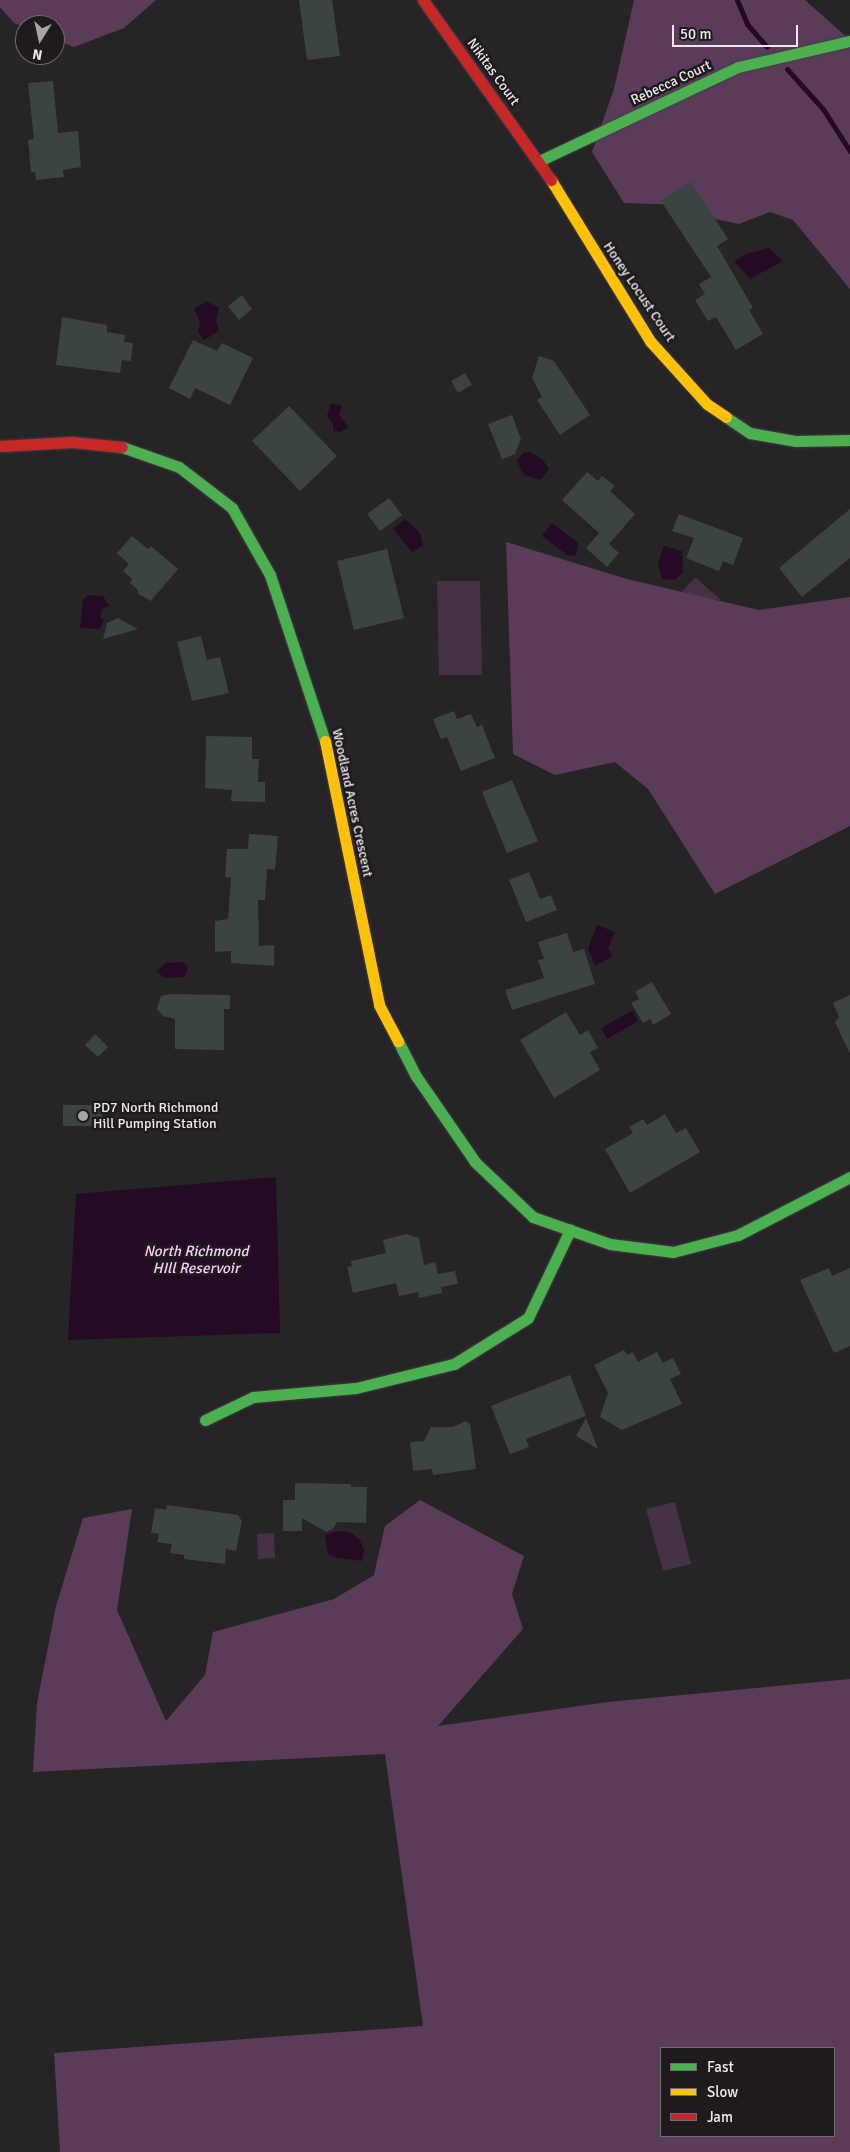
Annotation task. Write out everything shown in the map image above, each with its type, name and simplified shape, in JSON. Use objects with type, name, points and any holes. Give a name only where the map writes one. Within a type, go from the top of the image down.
[{"type":"street","name":"Nikitas Court","points":[[423,0],[540,161]]},
{"type":"street","name":"Rebecca Court","points":[[540,161],[738,68],[850,41]]},
{"type":"street","name":"Honey Locust Court","points":[[540,161],[650,341],[707,404],[750,433],[796,441],[850,440]]},
{"type":"street","name":"Woodland Acres Crescent","points":[[0,446],[72,442],[125,447],[179,467],[232,508],[270,575],[327,746],[379,1005],[416,1076],[475,1162],[533,1217],[610,1244],[673,1252],[738,1235],[850,1177]]},
{"type":"street","points":[[205,1420],[253,1397],[356,1388],[454,1364],[528,1318],[570,1230]]},
{"type":"shaded area","points":[[0,0],[156,0],[124,28],[74,47],[65,43],[65,15],[15,15],[15,23],[0,7]]},
{"type":"shaded area","points":[[634,0],[805,0],[850,40],[850,289],[793,220],[770,212],[739,224],[705,217],[688,205],[624,203],[592,152],[614,89]]},
{"type":"shaded area","points":[[506,542],[627,579],[759,610],[850,597],[850,826],[715,894],[648,789],[615,762],[555,775],[513,754]]},
{"type":"shaded area","points":[[695,577],[721,600],[676,598]]},
{"type":"shaded area","points":[[437,581],[480,581],[482,675],[439,675]]},
{"type":"shaded area","points":[[420,1500],[524,1556],[512,1594],[523,1629],[438,1726],[608,1702],[850,1679],[850,2152],[60,2152],[54,2053],[423,2026],[385,1754],[33,1772],[37,1703],[56,1606],[83,1518],[132,1509],[117,1610],[166,1721],[205,1675],[213,1632],[334,1599],[374,1575],[385,1526]]},
{"type":"shaded area","points":[[675,1502],[691,1564],[663,1571],[646,1509]]},
{"type":"shaded area","points":[[274,1533],[275,1558],[258,1559],[257,1534]]},
{"type":"water","points":[[769,248],[783,261],[750,279],[734,261],[749,253]]},
{"type":"water","points":[[206,301],[219,308],[216,321],[219,331],[204,340],[198,332],[200,322],[194,309]]},
{"type":"water","points":[[331,403],[342,406],[339,414],[348,427],[341,432],[333,431],[333,424],[327,416]]},
{"type":"water","points":[[530,452],[543,460],[549,469],[541,480],[524,475],[517,461],[523,453]]},
{"type":"water","points":[[405,519],[420,533],[423,545],[412,552],[393,529]]},
{"type":"water","points":[[552,523],[578,543],[576,556],[567,555],[542,536]]},
{"type":"water","points":[[664,546],[682,551],[683,572],[675,580],[662,579],[658,563]]},
{"type":"water","points":[[88,595],[103,596],[109,606],[102,609],[100,617],[104,621],[99,629],[80,628],[83,600]]},
{"type":"water","points":[[597,925],[615,932],[608,948],[613,956],[595,966],[588,948]]},
{"type":"water","points":[[183,962],[188,967],[185,977],[164,978],[157,971],[166,963]]},
{"type":"water","points":[[632,1011],[638,1021],[607,1039],[601,1028]]},
{"type":"water","name":"North Richmond HIll Reservoir","points":[[276,1177],[280,1333],[68,1340],[76,1194]]},
{"type":"water","points":[[339,1531],[352,1533],[359,1539],[364,1549],[362,1561],[337,1558],[328,1554],[325,1535]]},
{"type":"building","points":[[299,0],[332,0],[340,56],[307,60]]},
{"type":"building","points":[[53,81],[58,133],[78,131],[81,167],[63,170],[64,177],[36,180],[35,172],[31,172],[28,140],[34,139],[28,83]]},
{"type":"building","points":[[691,182],[728,239],[717,246],[753,308],[749,310],[763,334],[736,350],[716,317],[708,321],[695,300],[705,294],[699,284],[711,277],[661,201]]},
{"type":"building","points":[[242,295],[252,309],[239,320],[228,306]]},
{"type":"building","points":[[62,317],[107,325],[107,332],[125,335],[124,342],[133,343],[131,361],[122,360],[120,373],[56,365]]},
{"type":"building","points":[[193,340],[217,351],[222,343],[253,358],[230,405],[195,388],[190,399],[169,388]]},
{"type":"building","points":[[539,356],[554,361],[590,415],[560,435],[537,400],[542,397],[532,378]]},
{"type":"building","points":[[465,373],[472,385],[458,393],[451,381]]},
{"type":"building","points":[[289,406],[337,456],[300,491],[252,441]]},
{"type":"building","points":[[512,415],[521,439],[515,454],[502,459],[488,424]]},
{"type":"building","points":[[587,472],[598,481],[602,476],[615,486],[610,491],[635,514],[609,544],[619,553],[607,567],[586,548],[599,533],[562,500]]},
{"type":"building","points":[[389,498],[402,515],[380,531],[367,514]]},
{"type":"building","points":[[850,509],[850,558],[802,597],[779,568]]},
{"type":"building","points":[[679,514],[743,538],[733,565],[723,561],[719,571],[686,558],[694,538],[672,531]]},
{"type":"building","points":[[132,536],[148,549],[151,546],[178,569],[151,601],[138,594],[138,590],[130,583],[132,579],[123,571],[129,564],[117,553]]},
{"type":"building","points":[[387,549],[404,618],[354,630],[337,561]]},
{"type":"building","points":[[118,618],[138,629],[103,639],[107,623]]},
{"type":"building","points":[[201,636],[207,660],[220,657],[229,693],[192,701],[177,642]]},
{"type":"building","points":[[454,711],[457,719],[471,714],[477,727],[482,725],[495,758],[461,771],[447,737],[441,739],[433,719]]},
{"type":"building","points":[[206,736],[252,737],[252,759],[259,759],[258,782],[265,782],[265,802],[231,801],[232,790],[205,788]]},
{"type":"building","points":[[512,780],[538,841],[507,853],[482,792]]},
{"type":"building","points":[[249,834],[278,836],[275,870],[267,869],[265,900],[258,900],[259,946],[274,945],[274,966],[231,963],[231,951],[215,952],[215,921],[228,919],[231,878],[225,877],[227,849],[248,849]]},
{"type":"building","points":[[529,872],[540,899],[551,895],[557,910],[526,922],[509,880]]},
{"type":"building","points":[[567,933],[573,952],[584,949],[595,984],[512,1010],[505,990],[544,978],[538,960],[544,959],[538,942]]},
{"type":"building","points":[[652,982],[671,1014],[653,1025],[650,1019],[643,1023],[631,1003],[639,999],[635,992]]},
{"type":"building","points":[[169,994],[230,995],[230,1009],[224,1009],[224,1050],[175,1049],[175,1019],[163,1016],[157,1009],[161,996]]},
{"type":"building","points":[[850,995],[850,1054],[835,1022],[839,1017],[833,1003]]},
{"type":"building","points":[[566,1012],[580,1035],[588,1030],[598,1048],[590,1052],[600,1070],[554,1098],[520,1040]]},
{"type":"building","points":[[95,1034],[108,1047],[98,1057],[85,1045]]},
{"type":"building","name":"PD7 North Richmond Hill Pumping Station","points":[[63,1105],[102,1105],[103,1126],[63,1126]]},
{"type":"building","points":[[665,1114],[676,1133],[686,1128],[700,1152],[630,1193],[605,1149],[633,1133],[629,1127],[643,1119],[647,1125]]},
{"type":"building","points":[[406,1234],[419,1238],[424,1265],[435,1262],[438,1274],[455,1271],[458,1284],[441,1287],[442,1293],[419,1298],[418,1292],[399,1296],[396,1283],[353,1293],[347,1267],[352,1266],[351,1261],[386,1253],[383,1240]]},
{"type":"building","points":[[829,1268],[832,1276],[850,1268],[850,1346],[834,1353],[800,1280]]},
{"type":"building","points":[[624,1350],[627,1355],[633,1352],[638,1362],[657,1352],[663,1363],[673,1358],[681,1374],[670,1379],[682,1404],[622,1430],[600,1417],[608,1393],[594,1365]]},
{"type":"building","points":[[570,1375],[586,1416],[526,1439],[529,1447],[510,1454],[491,1406]]},
{"type":"building","points":[[586,1418],[598,1449],[576,1436]]},
{"type":"building","points":[[466,1421],[470,1424],[476,1469],[433,1475],[432,1469],[413,1471],[410,1442],[424,1441],[431,1427],[453,1427]]},
{"type":"building","points":[[295,1483],[351,1484],[351,1487],[367,1487],[366,1523],[337,1522],[333,1529],[326,1532],[302,1518],[302,1531],[283,1531],[283,1500],[295,1500]]},
{"type":"building","points":[[167,1505],[238,1515],[242,1521],[236,1551],[226,1549],[225,1564],[184,1559],[184,1555],[170,1553],[172,1544],[157,1542],[159,1534],[151,1533],[155,1508],[166,1510]]},
{"type":"waterway","points":[[737,0],[747,24],[767,47]]},
{"type":"waterway","points":[[787,69],[823,109],[850,151]]},
{"type":"traffic: fast","points":[[539,161],[738,67],[850,41]]},
{"type":"traffic: fast","points":[[726,417],[750,433],[796,441],[850,440]]},
{"type":"traffic: fast","points":[[122,447],[179,467],[232,508],[270,575],[325,741]]},
{"type":"traffic: fast","points":[[398,1041],[416,1076],[475,1162],[533,1217],[610,1244],[673,1252],[738,1235],[850,1177]]},
{"type":"traffic: fast","points":[[205,1420],[253,1397],[356,1388],[454,1364],[528,1318],[570,1230]]},
{"type":"traffic: slow","points":[[551,180],[650,341],[707,404],[726,417]]},
{"type":"traffic: slow","points":[[325,741],[379,1005],[398,1041]]},
{"type":"traffic: jam","points":[[423,0],[551,180]]},
{"type":"traffic: jam","points":[[0,446],[72,442],[122,447]]},
{"type":"place","name":"PD7 North Richmond Hill Pumping Station","points":[[83,1116]]}]
